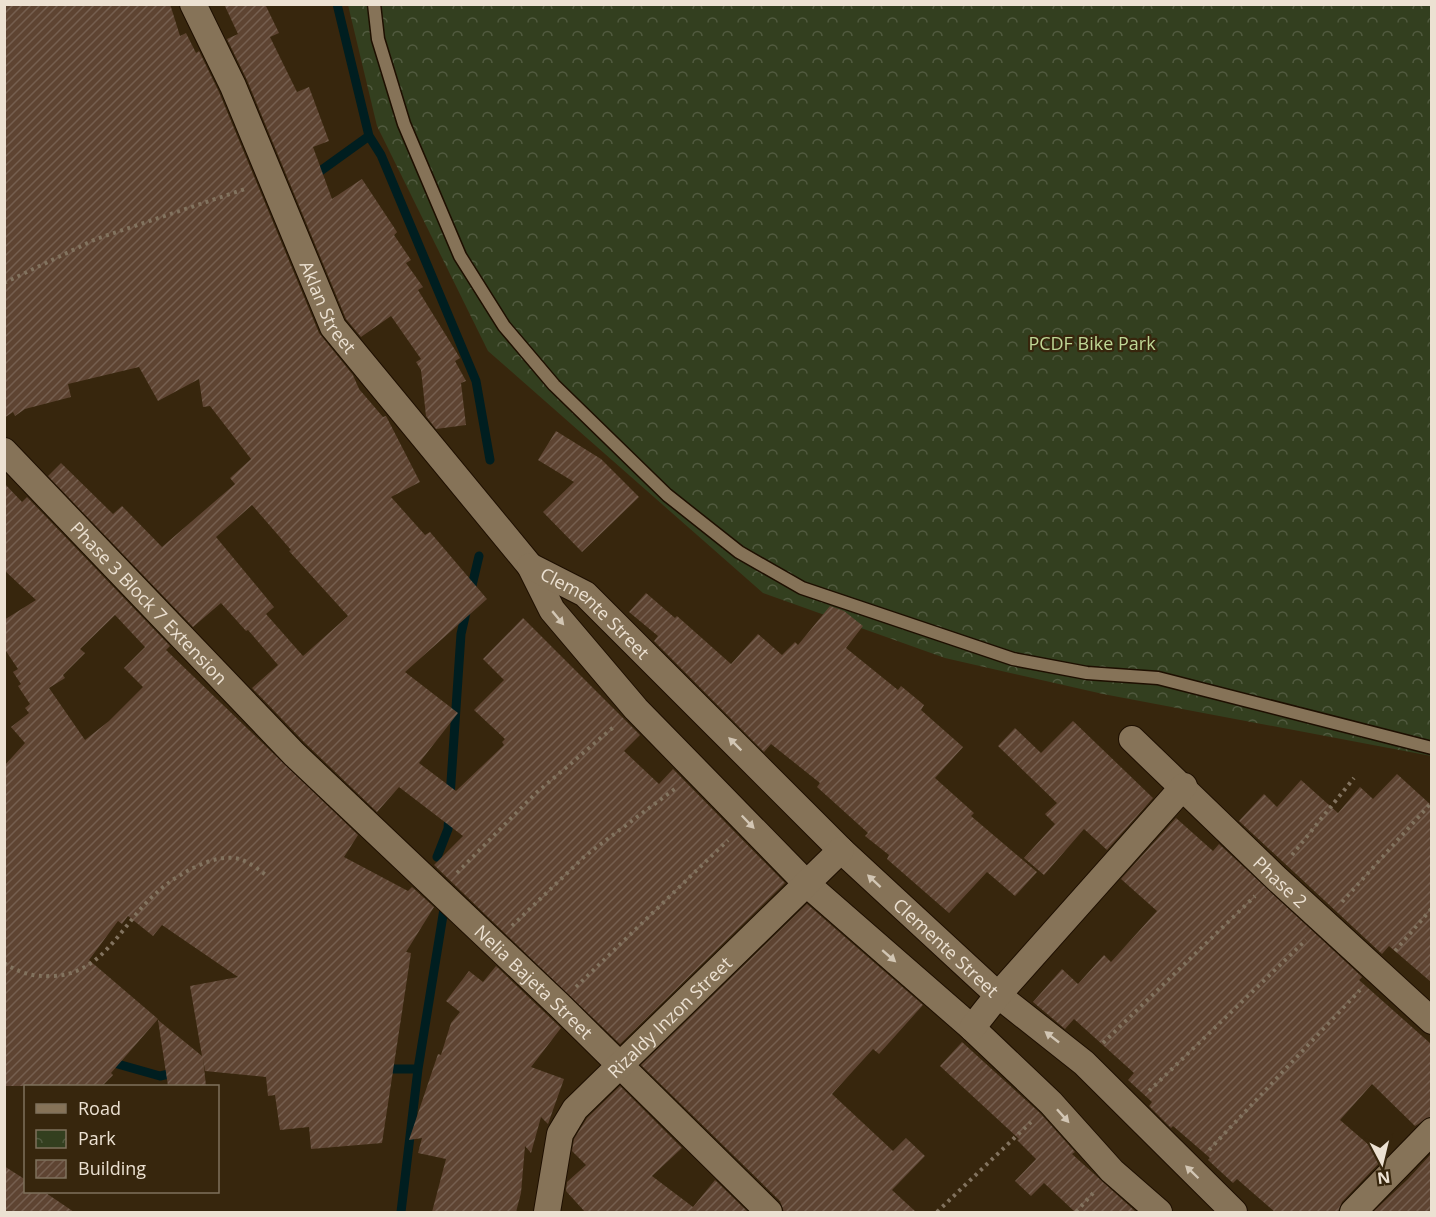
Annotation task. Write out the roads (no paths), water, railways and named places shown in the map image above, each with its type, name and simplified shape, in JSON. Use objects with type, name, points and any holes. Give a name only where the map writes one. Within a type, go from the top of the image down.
[{"type":"street","name":"Aklan Street","points":[[193,4],[233,86],[333,327],[530,566]]},
{"type":"street","name":"Phase 3 Block 7 Extension","points":[[4,451],[294,754]]},
{"type":"street","name":"Clemente Street","points":[[530,566],[552,610],[636,709],[699,770],[808,885],[972,1028],[1051,1103],[1112,1171],[1159,1212]]},
{"type":"street","name":"Clemente Street","points":[[530,566],[585,594],[841,850],[998,995],[1084,1063],[1129,1111],[1234,1212]]},
{"type":"street","name":"Phase 2","points":[[1132,739],[1184,786],[1275,877],[1379,970],[1431,1021]]},
{"type":"street","name":"Nelia Bajeta Street","points":[[294,754],[558,1004],[769,1212]]},
{"type":"street","points":[[972,1028],[998,995],[1184,786]]},
{"type":"street","name":"Rizaldy Inzon Street","points":[[547,1212],[560,1134],[575,1109],[618,1065],[808,885],[841,850]]},
{"type":"street","points":[[1353,1212],[1431,1131]]},
{"type":"lane","points":[[374,4],[378,39],[404,124],[460,256],[504,326],[554,385],[667,495],[739,552],[802,588],[1013,659],[1087,673],[1158,678],[1431,748]]},
{"type":"waterway","points":[[337,4],[369,136],[381,155],[476,381],[490,460]]},
{"type":"waterway","points":[[312,177],[369,136]]},
{"type":"waterway","points":[[470,594],[479,556]]},
{"type":"waterway","points":[[450,797],[461,634],[467,608]]},
{"type":"waterway","points":[[437,857],[448,829],[449,814]]},
{"type":"waterway","points":[[401,1212],[418,1069],[444,909]]},
{"type":"waterway","points":[[107,1061],[160,1076],[178,1072]]},
{"type":"waterway","points":[[381,1069],[418,1069]]},
{"type":"park label","name":"PCDF Bike Park","points":[[1092,343]]}]
